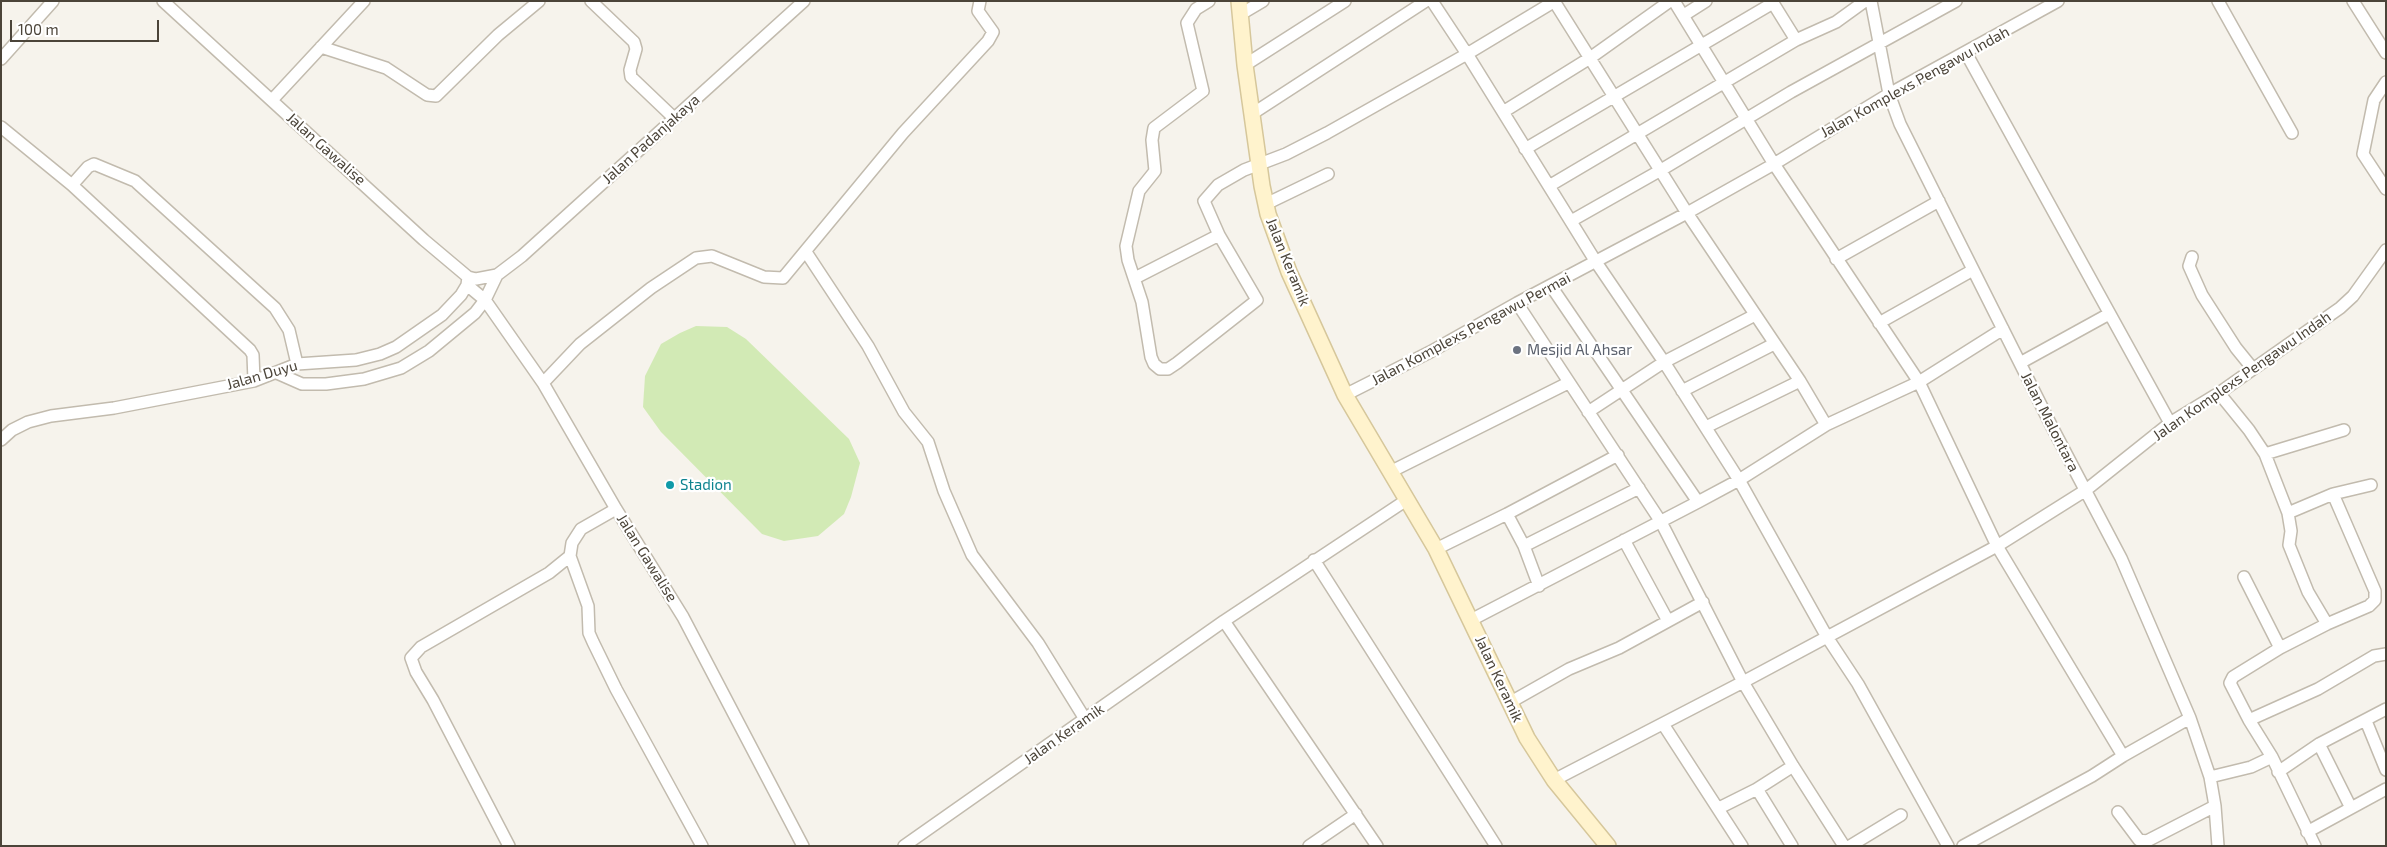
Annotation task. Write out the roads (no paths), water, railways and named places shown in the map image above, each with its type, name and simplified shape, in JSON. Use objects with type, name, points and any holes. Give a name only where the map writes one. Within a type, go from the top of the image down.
[{"type":"street","points":[[1,59],[53,1]]},
{"type":"street","name":"Jalan Gawalise","points":[[162,1],[424,240],[468,281],[485,300],[543,382],[616,509],[684,618],[804,846]]},
{"type":"street","points":[[272,100],[364,1]]},
{"type":"street","points":[[321,47],[386,68],[427,95],[436,96],[498,35],[539,1]]},
{"type":"street","points":[[591,1],[634,42],[635,52],[630,70],[631,77],[674,118]]},
{"type":"street","points":[[543,382],[580,344],[651,288],[696,258],[712,256],[764,277],[780,278],[788,273],[902,133],[991,37],[992,32],[978,11],[980,1]]},
{"type":"street","points":[[1209,1],[1196,8],[1187,23],[1203,91],[1157,124],[1152,132],[1155,171],[1139,191],[1126,246],[1128,260],[1142,302],[1151,357],[1157,367],[1168,369],[1257,300],[1219,235],[1204,201],[1218,185],[1244,170],[1327,133],[1467,54],[1554,1],[1687,213],[1800,381],[1826,425]]},
{"type":"street","points":[[1240,8],[1263,1]]},
{"type":"street","points":[[1245,65],[1345,1]]},
{"type":"street","points":[[1252,114],[1426,1]]},
{"type":"street","points":[[1432,1],[1596,262],[1664,362],[1739,480],[1826,637],[1858,684],[1948,846]]},
{"type":"street","points":[[1503,112],[1590,58],[1672,1],[1684,15],[1774,164],[1919,382],[1997,546],[2122,756]]},
{"type":"street","points":[[1684,15],[1706,1]]},
{"type":"street","points":[[1549,186],[1796,40],[1836,22],[1865,1]]},
{"type":"street","name":"Jalan Malontara","points":[[1871,1],[1888,94],[1900,124],[2136,591],[2190,718],[2210,777],[2216,806],[2218,846]]},
{"type":"street","points":[[1571,221],[1748,119],[1791,92],[1956,1]]},
{"type":"street","name":"Jalan Komplexs Pengawu Indah","points":[[1774,164],[1888,94],[2058,1]]},
{"type":"street","points":[[2218,1],[2292,133]]},
{"type":"street","points":[[2353,1],[2386,53]]},
{"type":"street","points":[[1525,148],[1772,2],[1796,40]]},
{"type":"street","name":"Jalan Padanjakaya","points":[[497,274],[522,256],[799,3]]},
{"type":"street","name":"Jalan Keramik","points":[[1240,8],[1245,65],[1266,204],[1286,265],[1345,395],[1436,549],[1527,738],[1554,780],[1608,846]]},
{"type":"street","points":[[1966,53],[2170,423]]},
{"type":"street","points":[[2386,82],[2374,100],[2362,154],[2386,189]]},
{"type":"street","points":[[1,127],[72,185],[250,350],[253,355],[254,381]]},
{"type":"street","points":[[72,185],[88,167],[94,164],[135,181],[275,308],[289,330],[297,364]]},
{"type":"street","name":"Jalan Komplexs Pengawu Permai","points":[[1345,395],[1430,352],[1516,303],[1552,286],[1774,164]]},
{"type":"street","points":[[1266,204],[1328,174]]},
{"type":"street","points":[[1836,259],[1940,201]]},
{"type":"street","points":[[1135,278],[1219,235]]},
{"type":"street","name":"Jalan Komplexs Pengawu Indah","points":[[1554,780],[1743,682],[1997,546],[2086,490],[2170,423],[2219,393],[2346,303],[2386,250]]},
{"type":"street","points":[[806,252],[868,346],[904,412],[928,442],[944,491],[972,555],[1038,643],[1085,719]]},
{"type":"street","points":[[2192,257],[2189,266],[2202,295],[2236,348],[2252,369]]},
{"type":"street","points":[[1879,323],[1973,270]]},
{"type":"street","points":[[468,281],[497,274]]},
{"type":"street","points":[[277,372],[302,384],[345,381],[394,371],[429,351],[465,323],[485,300],[497,274]]},
{"type":"street","name":"Jalan Duyu","points":[[1,440],[12,430],[28,422],[51,416],[114,408],[254,381],[297,364],[356,360],[391,350],[442,315],[452,305],[468,281]]},
{"type":"street","points":[[1552,286],[1621,391],[1698,502]]},
{"type":"street","points":[[1516,303],[1661,522],[1743,682],[1844,846]]},
{"type":"street","points":[[2020,363],[2109,314]]},
{"type":"street","points":[[1588,412],[1664,362],[1755,315]]},
{"type":"street","points":[[1471,620],[1739,480],[1826,425],[1919,382],[2003,329]]},
{"type":"street","points":[[1682,391],[1774,344]]},
{"type":"street","points":[[1706,427],[1800,381]]},
{"type":"street","points":[[1392,472],[1568,383]]},
{"type":"street","points":[[2219,393],[2250,430],[2265,454],[2288,513],[2291,530],[2289,545],[2308,592],[2327,624]]},
{"type":"street","points":[[2265,454],[2344,430]]},
{"type":"street","points":[[1436,549],[1618,455]]},
{"type":"street","points":[[2288,513],[2333,494],[2371,485]]},
{"type":"street","points":[[1524,546],[1639,488]]},
{"type":"street","points":[[2315,846],[2272,757],[2230,686],[2230,681],[2233,677],[2280,648],[2327,624],[2369,606],[2376,600],[2375,591],[2333,494]]},
{"type":"street","name":"Jalan Keramik","points":[[904,846],[1224,621],[1408,499]]},
{"type":"street","points":[[616,509],[581,529],[572,543],[570,556],[588,606],[589,633],[616,689],[702,846]]},
{"type":"street","points":[[1507,514],[1524,546],[1539,586]]},
{"type":"street","points":[[1624,540],[1668,621]]},
{"type":"street","points":[[509,846],[433,700],[416,672],[411,658],[421,648],[549,574],[570,556]]},
{"type":"street","points":[[1314,560],[1496,846]]},
{"type":"street","points":[[2244,577],[2280,648]]},
{"type":"street","points":[[1510,703],[1569,669],[1608,653],[1703,602]]},
{"type":"street","points":[[1224,621],[1376,846]]},
{"type":"street","points":[[2249,720],[2318,689],[2374,656],[2386,654]]},
{"type":"street","points":[[2278,772],[2319,744],[2386,710]]},
{"type":"street","points":[[1964,846],[2092,776],[2122,756],[2190,718]]},
{"type":"street","points":[[2366,721],[2386,770]]},
{"type":"street","points":[[1663,724],[1742,846]]},
{"type":"street","points":[[2319,744],[2351,808]]},
{"type":"street","points":[[2210,777],[2251,767],[2272,757]]},
{"type":"street","points":[[1719,808],[1793,766]]},
{"type":"street","points":[[1756,788],[1792,846]]},
{"type":"street","points":[[2307,832],[2386,789]]},
{"type":"street","points":[[2118,812],[2139,840],[2146,841],[2216,806]]},
{"type":"street","points":[[1309,846],[1356,814]]},
{"type":"street","points":[[1850,846],[1901,815]]},
{"type":"place","name":"Mesjid Al Ahsar","points":[[1517,350]]},
{"type":"place","name":"Stadion","points":[[670,485]]}]
